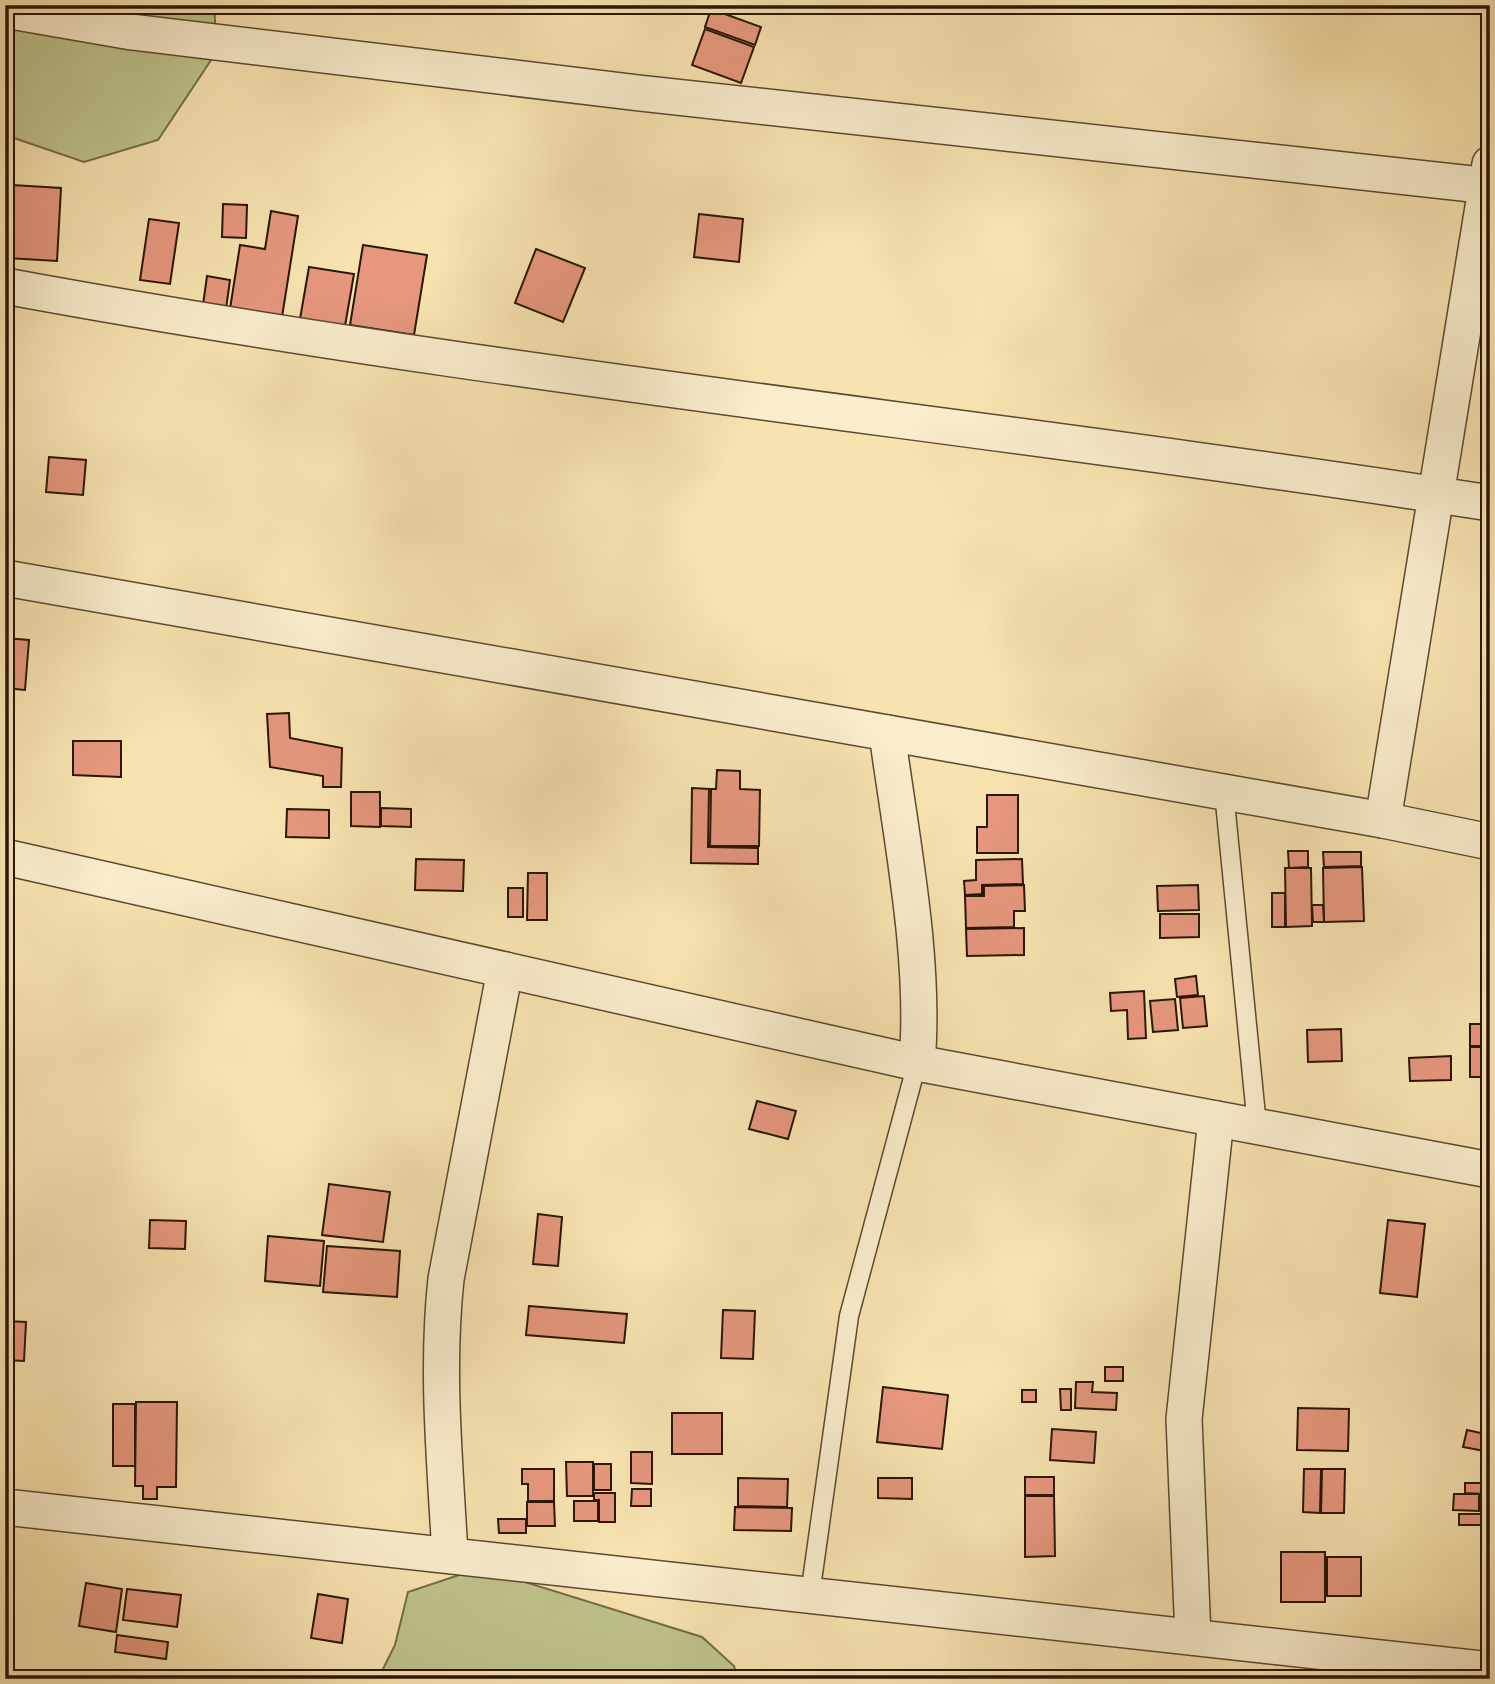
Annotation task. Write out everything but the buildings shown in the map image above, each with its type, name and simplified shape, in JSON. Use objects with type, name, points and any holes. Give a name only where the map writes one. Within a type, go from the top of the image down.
[{"type":"street","points":[[5,9],[132,32],[571,85],[1488,178],[1383,820]]},
{"type":"street","points":[[5,286],[214,324],[522,370],[1490,503]]},
{"type":"street","points":[[5,578],[1383,820],[1490,842]]},
{"type":"street","points":[[887,733],[918,978],[920,1025],[917,1063]]},
{"type":"street","points":[[5,858],[917,1063],[1490,1170]]},
{"type":"street","points":[[450,1555],[439,1364],[442,1317],[446,1279],[505,970]]},
{"type":"street","points":[[1194,1637],[1184,1419],[1216,1119]]},
{"type":"street","points":[[5,1507],[1490,1670]]},
{"type":"lane","points":[[1224,792],[1257,1126]]},
{"type":"lane","points":[[810,1595],[849,1316],[917,1063]]},
{"type":"green space","points":[[5,5],[214,5],[217,51],[158,140],[84,162],[5,135]]},
{"type":"green space","points":[[480,1568],[702,1637],[734,1666],[738,1679],[378,1679],[395,1645],[408,1592]]}]
